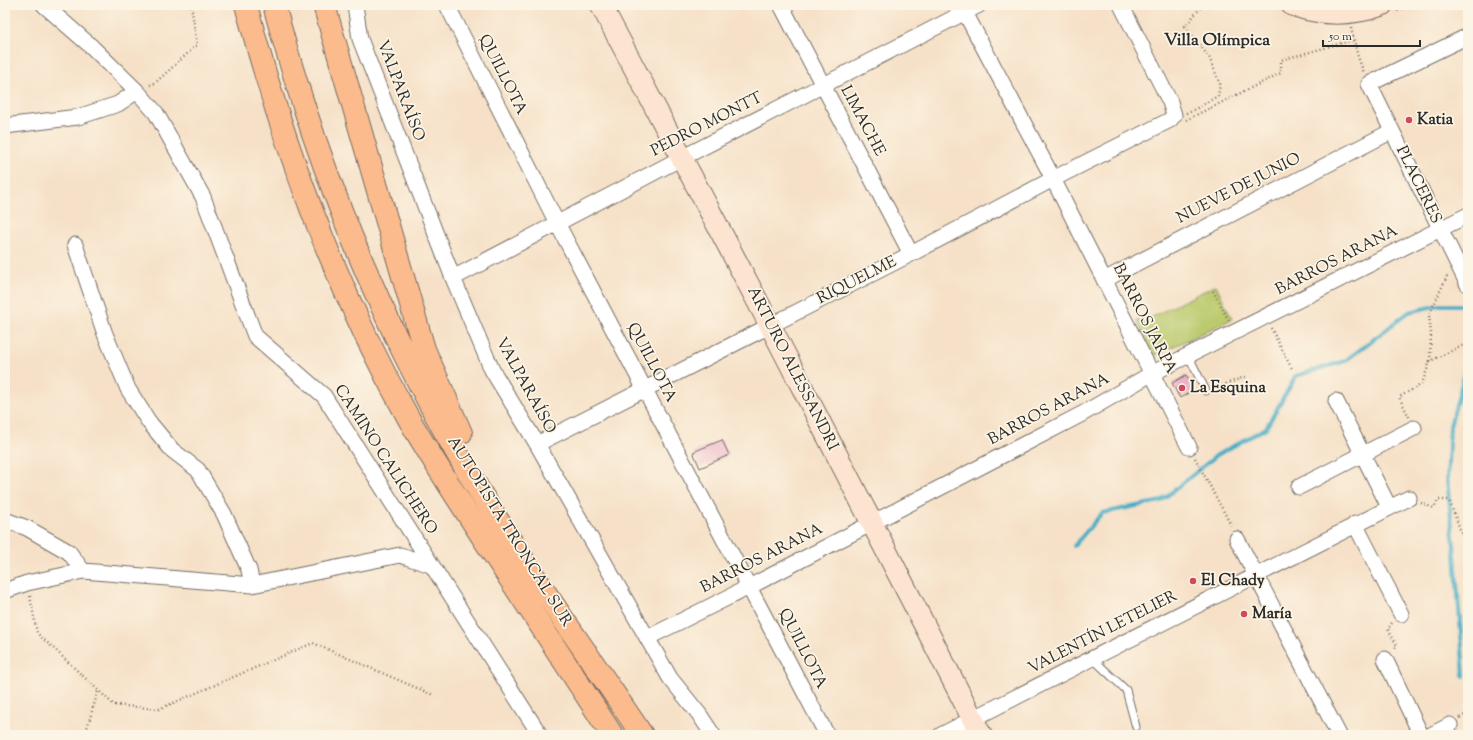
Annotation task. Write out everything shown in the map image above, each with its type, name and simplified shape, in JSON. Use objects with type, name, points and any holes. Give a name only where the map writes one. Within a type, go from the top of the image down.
[{"type":"highway","name":"AUTOPISTA TRONCAL SUR","points":[[246,5],[274,107],[311,210],[332,261],[382,366],[409,418],[446,480],[612,735]]},
{"type":"highway","name":"AUTOPISTA TRONCAL SUR","points":[[274,5],[299,91],[318,149],[354,242],[404,354],[458,455],[488,505],[642,735]]},
{"type":"highway","points":[[324,5],[424,349],[458,427],[552,601]]},
{"type":"main road","name":"ARTURO ALESSANDRI","points":[[601,5],[770,325],[977,727]]},
{"type":"main road","points":[[1292,5],[1302,9],[1329,14],[1367,10],[1382,5]]},
{"type":"street","name":"CAMINO CALICHERO","points":[[44,5],[92,47],[137,90],[156,113],[203,197],[254,336],[324,396],[540,735]]},
{"type":"street","name":"VALPARAÍSO","points":[[355,5],[360,39],[453,278],[492,370],[537,444],[670,678],[699,714],[713,735]]},
{"type":"street","name":"QUILLOTA","points":[[447,5],[557,224],[827,735]]},
{"type":"street","name":"LIMACHE","points":[[781,5],[911,254]]},
{"type":"street","name":"PEDRO MONTT","points":[[453,278],[823,86],[964,9],[979,5]]},
{"type":"street","points":[[1121,5],[1170,102],[1174,115]]},
{"type":"street","name":"BARROS JARPA","points":[[964,9],[1053,179],[1189,447]]},
{"type":"street","name":"PLACERES","points":[[1468,36],[1369,84],[1468,285]]},
{"type":"street","points":[[5,126],[78,117],[118,104],[137,90]]},
{"type":"street","name":"RIQUELME","points":[[537,444],[911,254],[1053,179],[1170,120],[1174,115]]},
{"type":"street","name":"NUEVE DE JUNIO","points":[[1104,280],[1392,131]]},
{"type":"street","name":"BARROS ARANA","points":[[647,638],[1082,414],[1151,374],[1468,215]]},
{"type":"street","points":[[75,245],[106,334],[128,389],[149,422],[172,450],[198,470],[224,514],[249,570],[252,585]]},
{"type":"street","points":[[1336,401],[1388,507]]},
{"type":"street","points":[[1300,487],[1414,428]]},
{"type":"street","name":"VALENTÍN LETELIER","points":[[941,735],[977,727],[1093,659],[1408,498]]},
{"type":"street","points":[[5,520],[26,528],[69,552],[83,571]]},
{"type":"street","points":[[1355,524],[1401,614]]},
{"type":"street","points":[[1237,539],[1339,735]]},
{"type":"street","points":[[5,591],[27,583],[83,571],[252,585],[400,555],[431,565]]},
{"type":"street","points":[[1385,659],[1421,735]]},
{"type":"street","points":[[1431,735],[1450,724]]},
{"type":"lane","points":[[1188,355],[1206,391]]},
{"type":"lane","points":[[1093,659],[1126,690],[1136,727]]},
{"type":"path","points":[[137,90],[155,83],[197,45],[191,5]]},
{"type":"path","points":[[1174,115],[1190,112],[1218,96],[1220,84],[1209,57],[1185,26],[1202,5]]},
{"type":"path","points":[[1353,12],[1351,28],[1358,57]]},
{"type":"path","points":[[1174,115],[1184,121],[1281,73],[1281,60],[1353,40]]},
{"type":"path","points":[[1414,428],[1399,397],[1422,384],[1430,361],[1431,333],[1429,315],[1448,274],[1459,267]]},
{"type":"path","points":[[1213,290],[1235,332]]},
{"type":"path","points":[[1265,317],[1292,369]]},
{"type":"path","points":[[1430,361],[1468,343]]},
{"type":"path","points":[[1206,391],[1245,377]]},
{"type":"path","points":[[1189,447],[1237,539]]},
{"type":"path","points":[[1408,498],[1434,508],[1438,500],[1449,500],[1461,532],[1468,537]]},
{"type":"path","points":[[27,583],[37,633],[114,705],[159,709],[313,643],[433,695]]},
{"type":"path","points":[[1385,659],[1397,646],[1388,629],[1401,614]]},
{"type":"path","points":[[86,735],[98,690]]},
{"type":"green space","points":[[1216,285],[1232,319],[1153,356],[1137,321],[1148,319]]},
{"type":"building","name":"La Esquina","points":[[1186,375],[1192,384],[1189,386],[1192,391],[1180,398],[1172,383]]},
{"type":"building","points":[[722,440],[729,455],[700,468],[693,452]]},
{"type":"waterway","points":[[1074,546],[1102,513],[1161,501],[1217,455],[1266,428],[1296,376],[1345,361],[1409,312],[1439,305],[1468,305]]},
{"type":"waterway","points":[[1464,676],[1455,555],[1447,480],[1450,426],[1468,363]]},
{"type":"place","name":"Katia","points":[[1409,120]]},
{"type":"place","name":"La Esquina","points":[[1182,388]]},
{"type":"place","name":"El Chady","points":[[1193,581]]},
{"type":"place","name":"María","points":[[1244,614]]},
{"type":"district","name":"Villa Olímpica","points":[[1217,41]]}]
